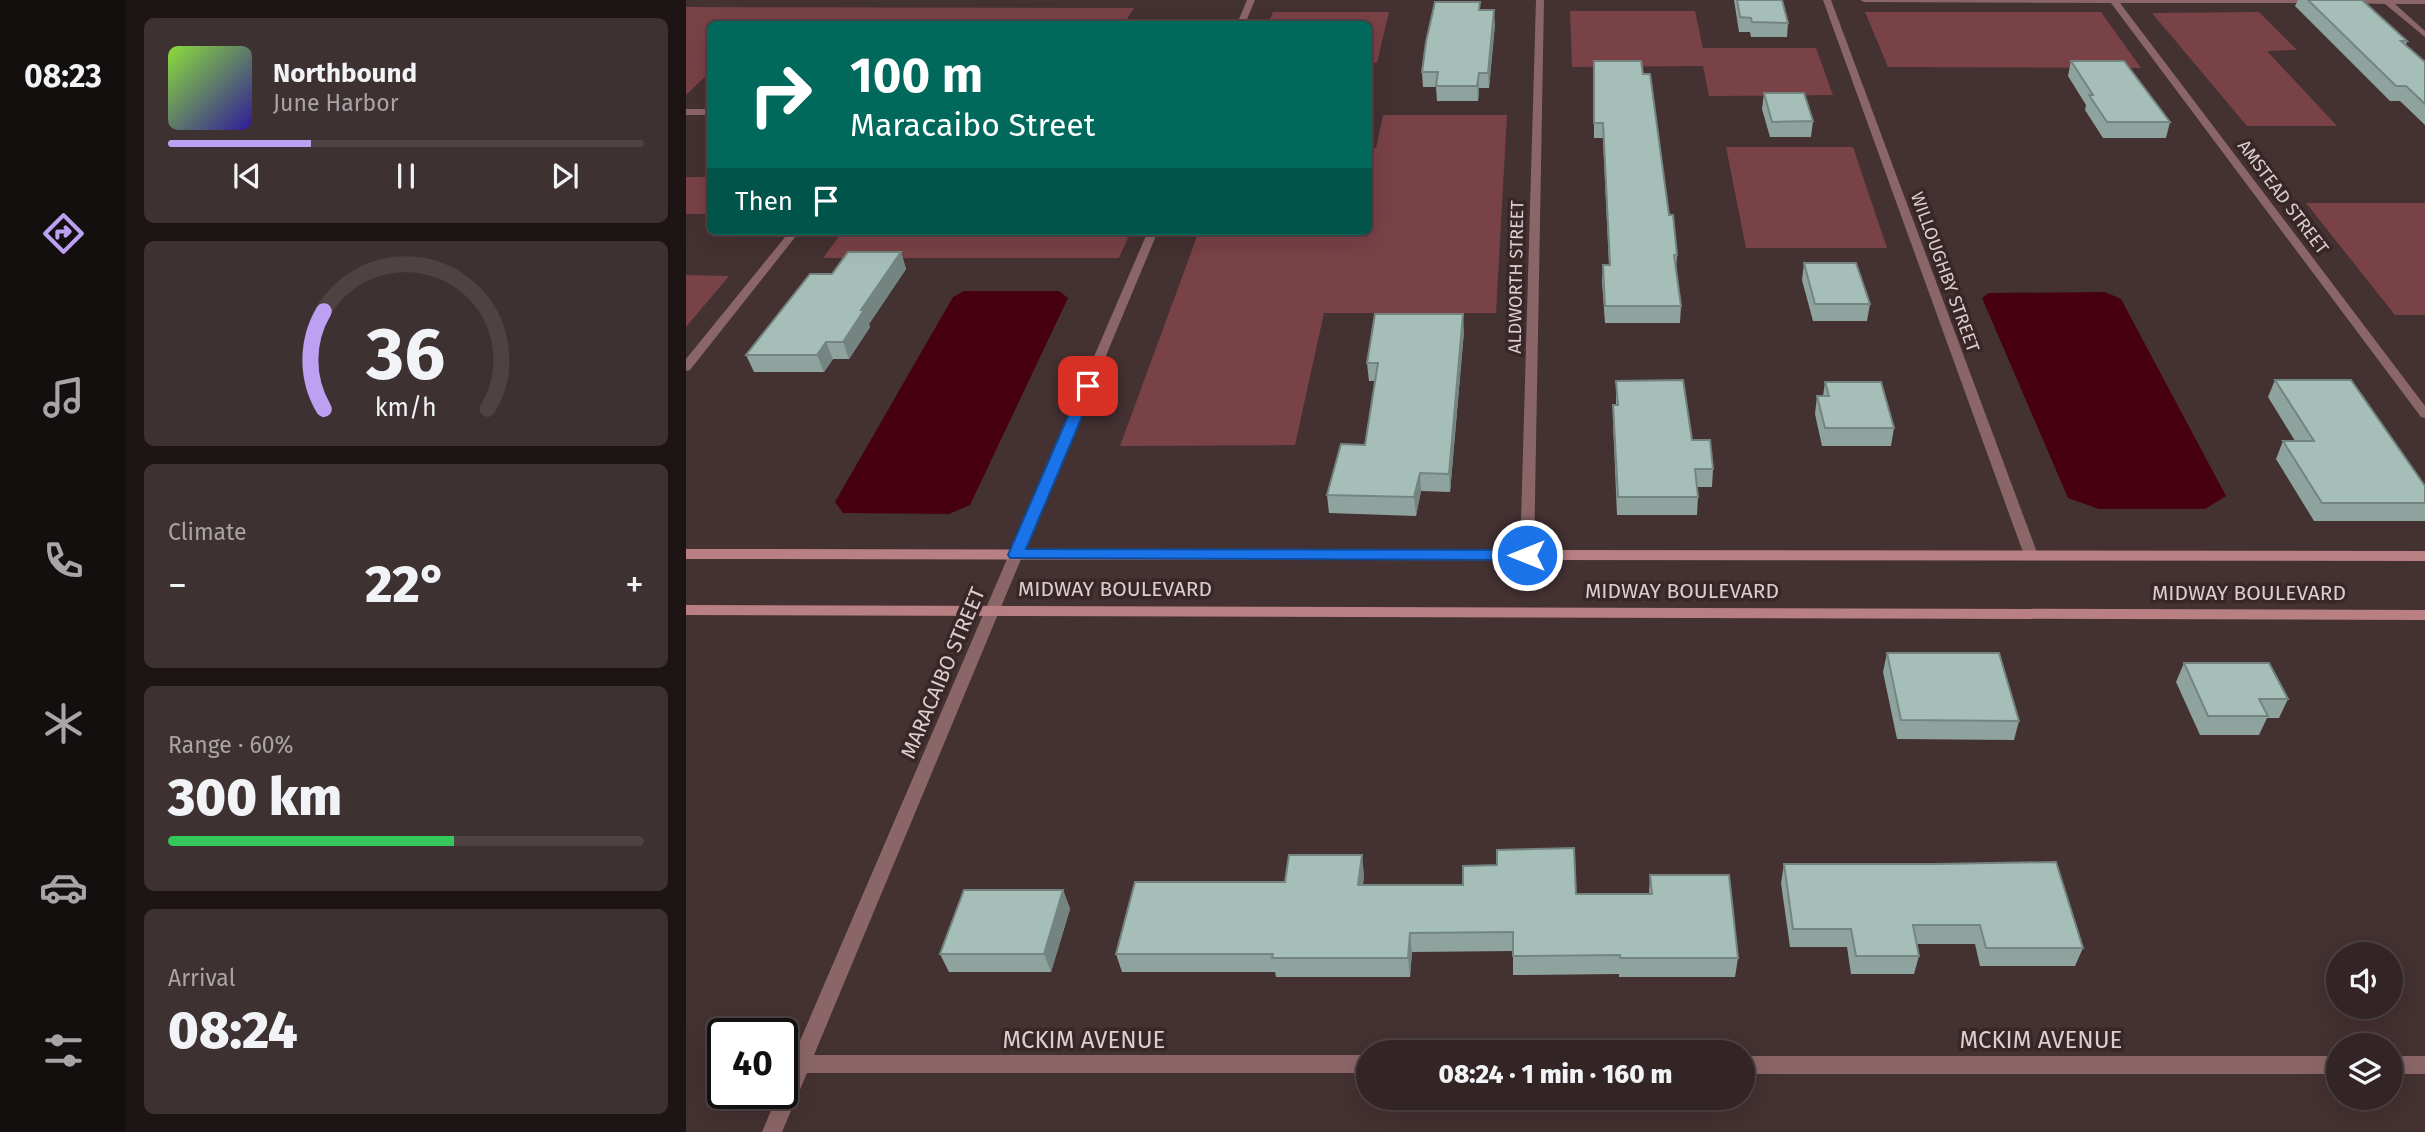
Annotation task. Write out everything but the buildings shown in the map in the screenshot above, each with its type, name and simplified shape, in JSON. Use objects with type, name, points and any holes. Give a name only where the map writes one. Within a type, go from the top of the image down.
[{"type":"street","points":[[1242,21],[1251,0]]},
{"type":"street","name":"ALDWORTH STREET","points":[[1527,555],[1540,0]]},
{"type":"street","name":"WILLOUGHBY STREET","points":[[1827,0],[2031,555]]},
{"type":"street","points":[[1864,0],[2319,1]]},
{"type":"street","name":"AMSTEAD STREET","points":[[2114,1],[2425,414]]},
{"type":"street","points":[[2333,1],[2425,2]]},
{"type":"street","points":[[2388,2],[2425,35]]},
{"type":"street","points":[[686,112],[707,113]]},
{"type":"street","points":[[686,367],[792,235]]},
{"type":"street","name":"MARACAIBO STREET","points":[[772,1132],[1151,235]]},
{"type":"street","name":"MIDWAY BOULEVARD","points":[[686,554],[2425,556]]},
{"type":"street","name":"MIDWAY BOULEVARD","points":[[686,610],[2425,615]]},
{"type":"street","name":"MCKIM AVENUE","points":[[800,1064],[1356,1064]]},
{"type":"street","name":"MCKIM AVENUE","points":[[1755,1065],[2326,1065]]},
{"type":"street","points":[[2403,1065],[2425,1065]]},
{"type":"shaded area","points":[[686,7],[1134,8],[1126,21],[707,21],[707,75],[686,95]]},
{"type":"shaded area","points":[[1570,11],[1695,11],[1703,48],[1816,48],[1833,95],[1709,96],[1703,66],[1572,67]]},
{"type":"shaded area","points":[[1273,12],[1389,12],[1377,63],[1372,63],[1372,21],[1269,21]]},
{"type":"shaded area","points":[[1865,12],[2101,12],[2141,68],[1888,67]]},
{"type":"shaded area","points":[[2259,12],[2297,50],[2267,51],[2337,126],[2247,126],[2152,13]]},
{"type":"shaded area","points":[[1383,115],[1507,115],[1496,313],[1324,313],[1295,445],[1120,446],[1198,235],[1372,235],[1372,148],[1376,148]]},
{"type":"shaded area","points":[[1726,147],[1853,147],[1887,248],[1746,248]]},
{"type":"shaded area","points":[[686,177],[707,177],[707,214],[686,214]]},
{"type":"shaded area","points":[[2306,203],[2425,203],[2425,315],[2395,315]]},
{"type":"shaded area","points":[[840,235],[1129,235],[1119,258],[823,258]]},
{"type":"shaded area","points":[[686,275],[729,276],[686,327]]},
{"type":"shaded area","points":[[964,291],[1059,291],[1068,298],[970,505],[949,514],[843,513],[835,502],[953,297]]},
{"type":"shaded area","points":[[2105,292],[2121,299],[2226,496],[2205,509],[2099,509],[2068,498],[1982,298],[1989,293]]},
{"type":"route","points":[[1088,386],[1016,555],[1527,555]]}]
